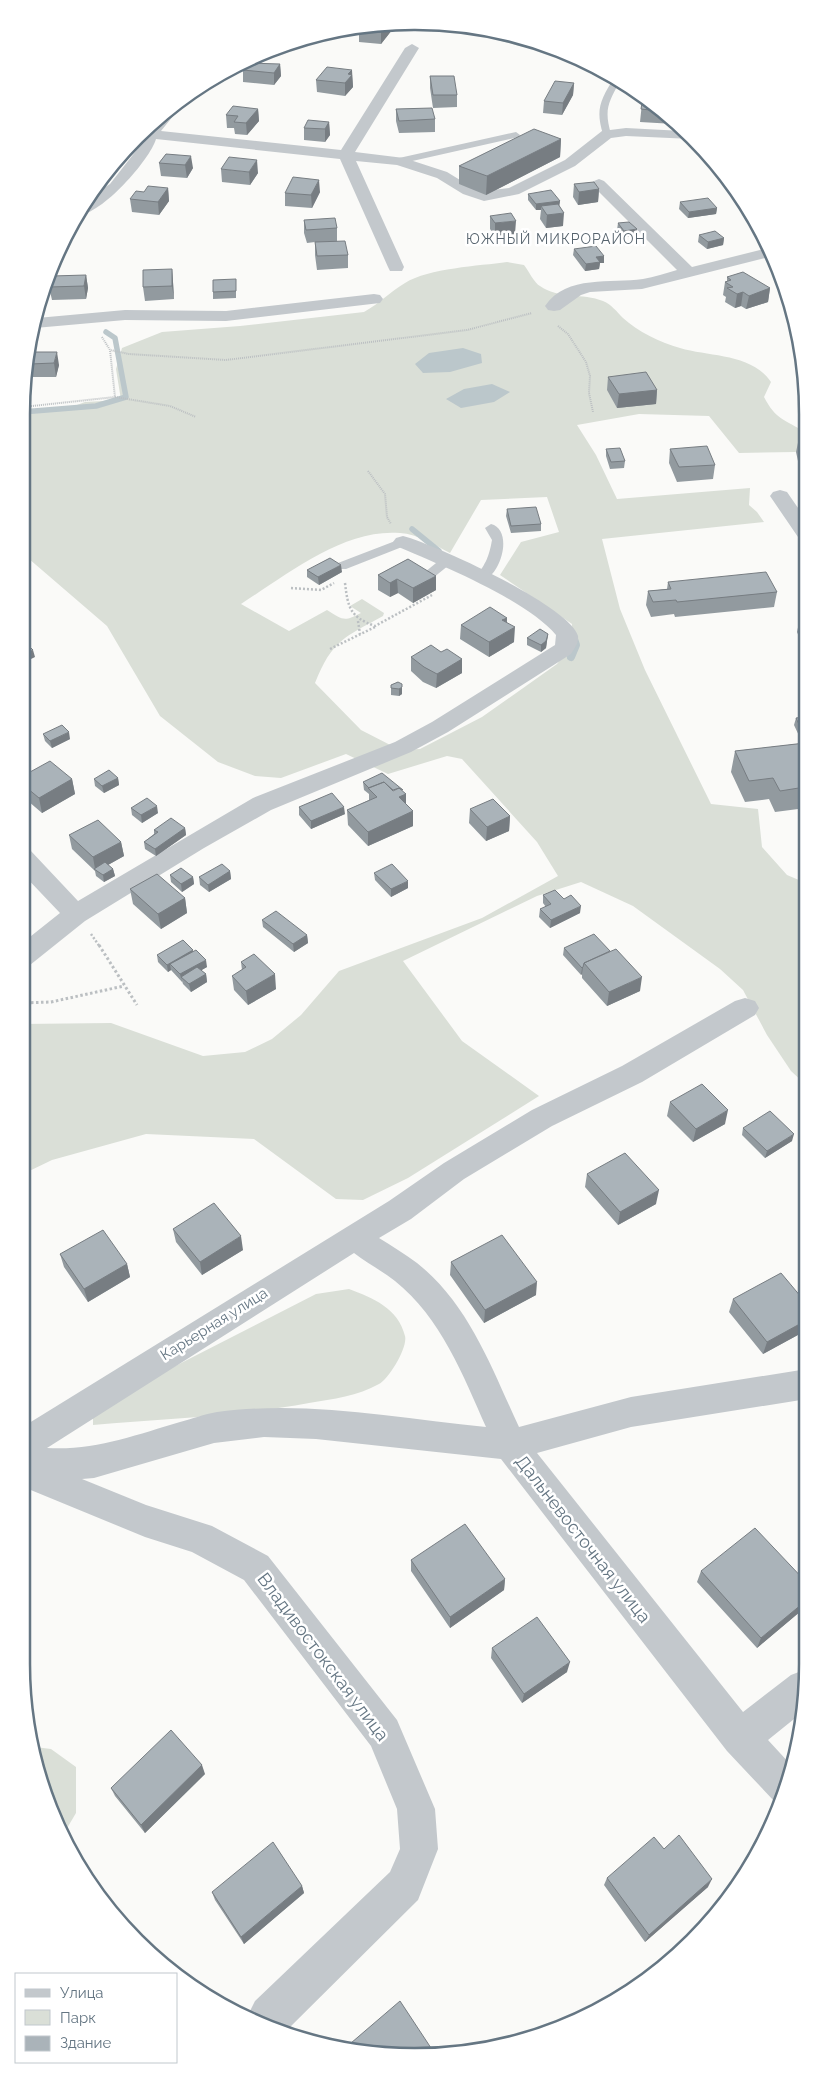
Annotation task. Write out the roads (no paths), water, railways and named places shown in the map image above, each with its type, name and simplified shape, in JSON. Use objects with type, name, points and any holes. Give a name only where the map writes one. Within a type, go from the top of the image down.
[{"type":"street","points":[[346,155],[412,48]]},
{"type":"street","points":[[151,135],[399,161],[442,175],[468,191],[484,196],[497,196],[514,191],[570,163],[607,134],[626,132],[678,135]]},
{"type":"street","points":[[96,200],[115,187],[146,148],[146,140]]},
{"type":"street","points":[[346,155],[396,267]]},
{"type":"street","points":[[599,184],[688,272]]},
{"type":"street","points":[[554,306],[576,291],[589,287],[642,284],[764,254]]},
{"type":"street","points":[[41,322],[125,315],[226,316],[374,299]]},
{"type":"street","points":[[780,496],[799,523]]},
{"type":"street","points":[[30,951],[76,914],[127,882],[262,804],[403,747],[440,727],[563,648],[567,642],[567,635],[557,622],[482,577],[437,568],[403,542]]},
{"type":"street","points":[[30,865],[76,914]]},
{"type":"street","name":"Карьерная улица","points":[[30,1440],[400,1210],[454,1171],[542,1118],[632,1074],[745,1008]]},
{"type":"street","name":"Дальневосточная улица","points":[[354,1237],[407,1273],[438,1305],[467,1348],[510,1445],[740,1738],[781,1781]]},
{"type":"street","points":[[30,1463],[65,1465],[94,1462],[214,1428],[264,1422],[316,1424],[510,1445],[631,1412],[799,1385]]},
{"type":"street","name":"Владивостокская улица","points":[[30,1474],[145,1521],[200,1538],[256,1568],[384,1733],[416,1809],[419,1849],[404,1886],[268,2019]]},
{"type":"street","points":[[740,1738],[798,1693]]},
{"type":"lane","points":[[607,134],[602,120],[601,106],[613,86]]},
{"type":"lane","points":[[399,161],[516,135]]},
{"type":"lane","points":[[482,577],[487,573],[495,560],[498,540],[491,528]]},
{"type":"lane","points":[[343,572],[403,542]]},
{"type":"waterway","points":[[30,411],[96,406],[126,397],[115,338],[106,332]]},
{"type":"waterway","points":[[412,529],[439,551]]},
{"type":"waterway","points":[[571,657],[576,645],[574,639]]},
{"type":"district","name":"ЮЖНЫЙ МИКРОРАЙОН","points":[[556,239]]}]
